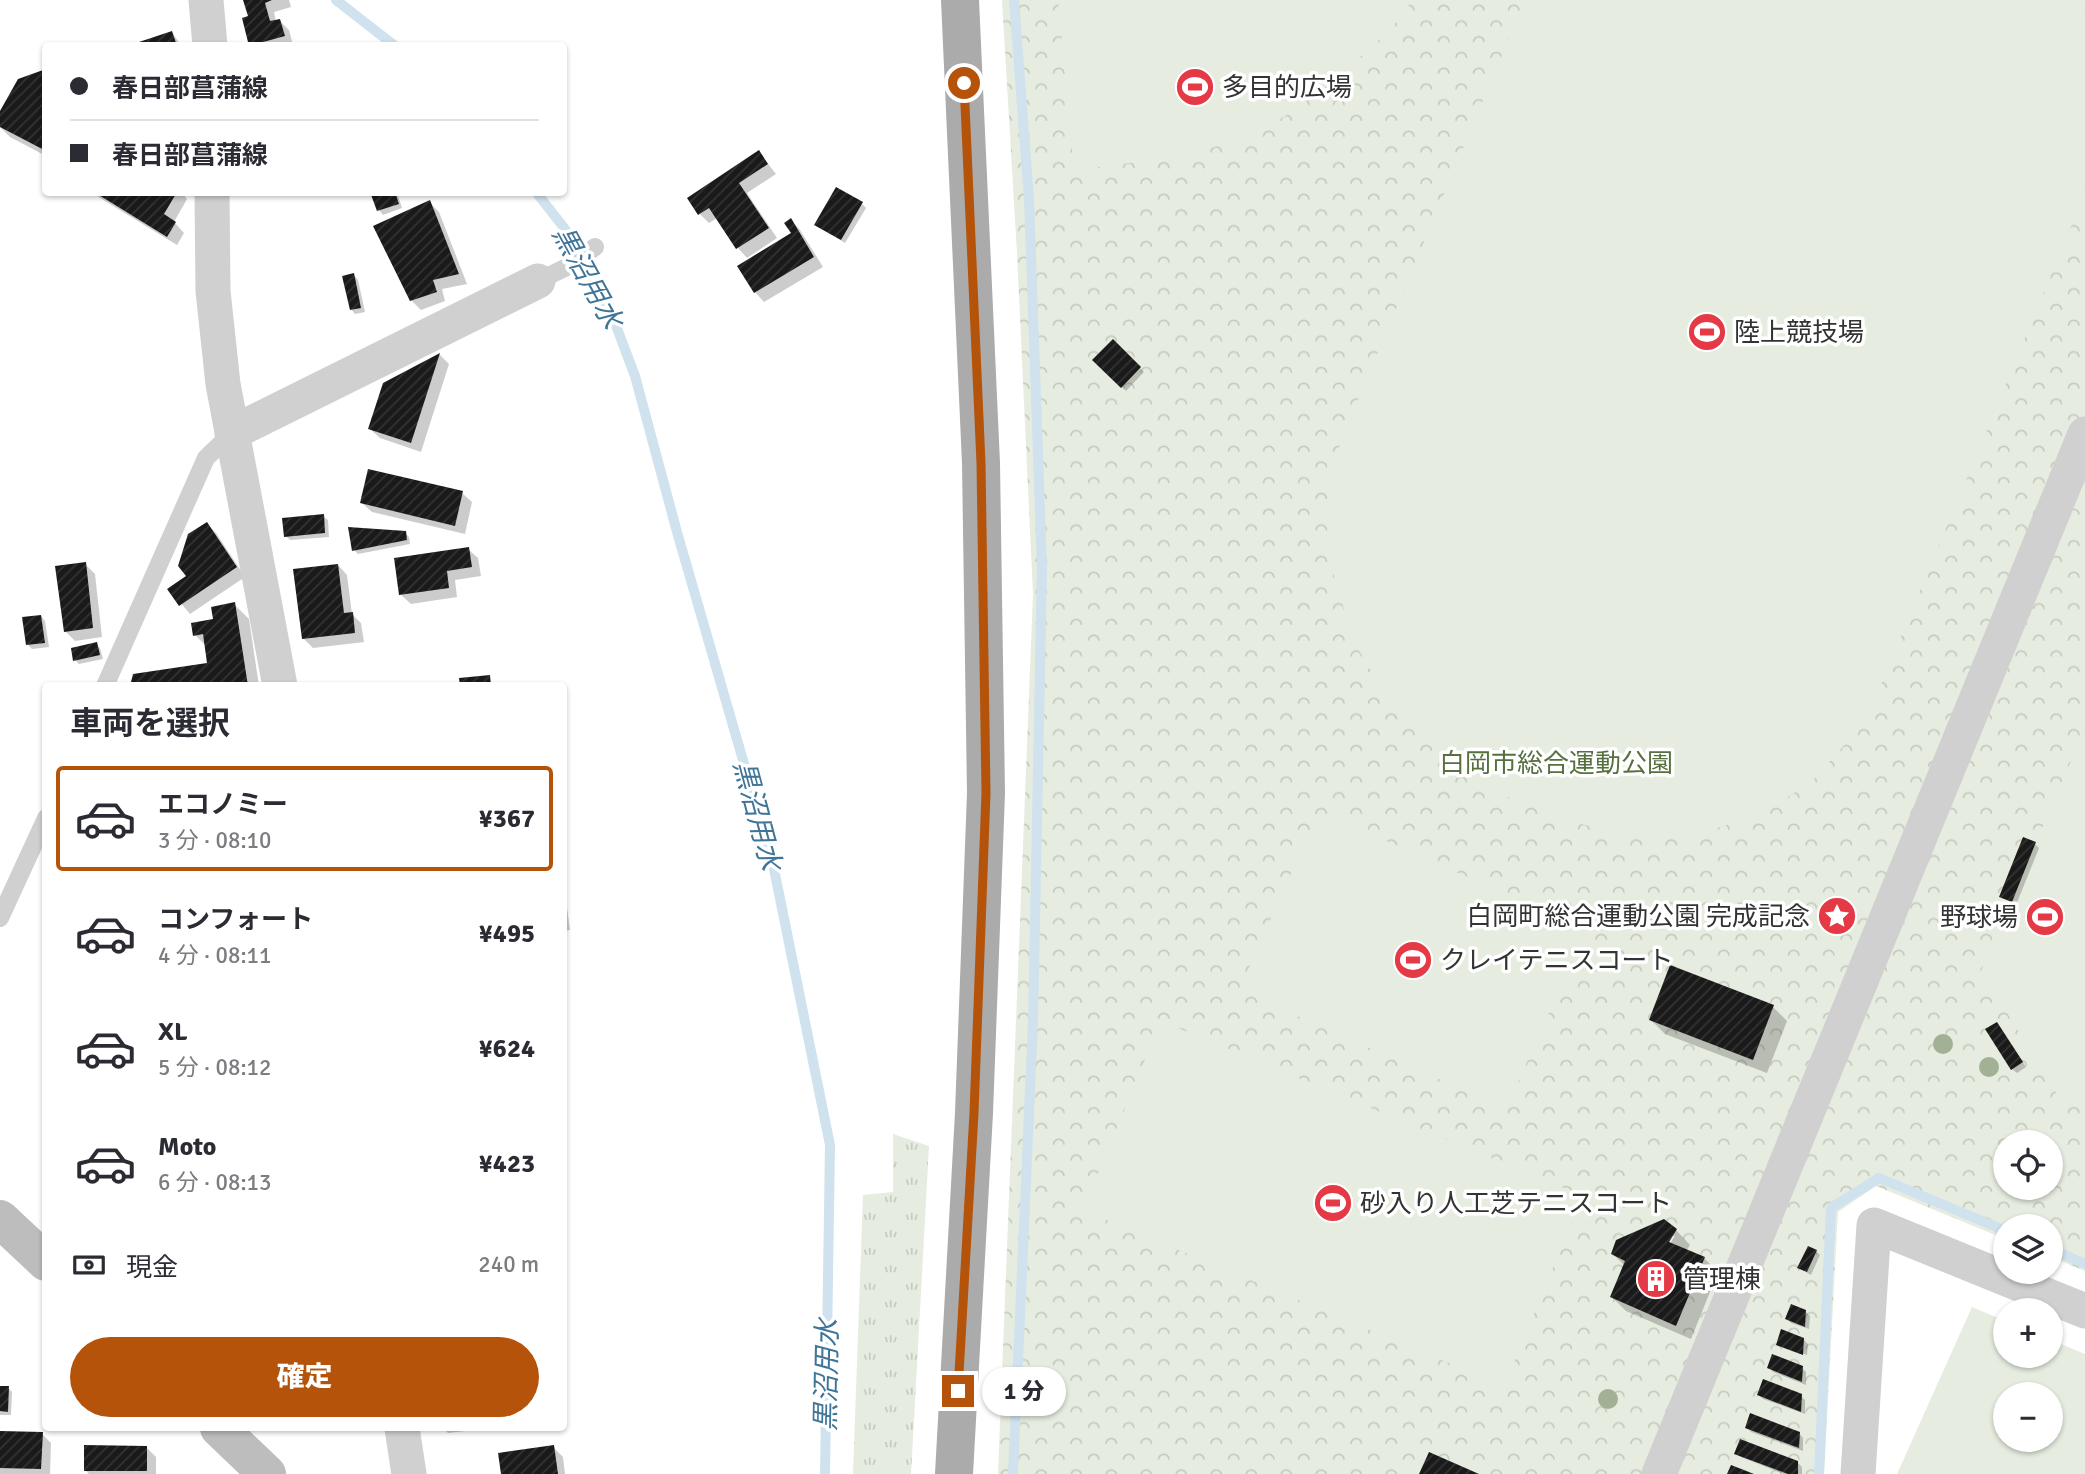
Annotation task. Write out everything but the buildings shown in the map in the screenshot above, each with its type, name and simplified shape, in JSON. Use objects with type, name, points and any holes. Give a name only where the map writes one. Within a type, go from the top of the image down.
[{"type":"main road","points":[[954,1474],[974,1113],[986,793],[981,463],[960,0]]},
{"type":"street","points":[[206,0],[209,42]]},
{"type":"street","points":[[212,196],[213,291],[223,384],[279,682]]},
{"type":"street","points":[[232,433],[538,281]]},
{"type":"street","points":[[1658,1474],[2085,434]]},
{"type":"street","points":[[0,1219],[42,1258]]},
{"type":"street","points":[[1858,1474],[1874,1225],[2085,1311]]},
{"type":"street","points":[[222,1431],[267,1474]]},
{"type":"street","points":[[402,1431],[409,1474]]},
{"type":"lane","points":[[538,281],[571,265],[592,249]]},
{"type":"lane","points":[[107,682],[206,458],[232,433]]},
{"type":"lane","points":[[0,918],[42,827]]},
{"type":"green space","name":"白岡市総合運動公園","points":[[1002,0],[2085,0],[2085,1271],[2063,1262],[2063,1214],[1993,1214],[1993,1234],[1876,1186],[1838,1212],[1824,1474],[998,1474],[1033,594]]},
{"type":"green space","name":"多目的広場","points":[[1058,0],[1412,0],[1387,32],[1339,76],[1277,121],[1230,142],[1205,149],[1152,160],[1074,170]]},
{"type":"green space","name":"陸上競技場","points":[[1525,0],[2079,0],[2085,14],[2085,187],[2074,220],[1873,704],[1849,740],[1815,778],[1777,805],[1722,827],[1673,836],[1623,834],[1564,820],[1481,784],[1440,754],[1391,706],[1353,640],[1330,562],[1328,498],[1340,443]]},
{"type":"green space","name":"野球場","points":[[2085,728],[2085,1100],[2059,1097],[1981,971]]},
{"type":"green space","name":"クレイテニスコート","points":[[1319,811],[1586,930],[1506,1109],[1239,990]]},
{"type":"green space","name":"砂入り人工芝テニスコート","points":[[1161,1021],[1583,1196],[1504,1386],[1083,1210]]},
{"type":"green space","points":[[893,1134],[929,1146],[911,1474],[853,1474],[863,1195],[893,1192]]},
{"type":"green space","points":[[1972,1307],[1993,1316],[1993,1368],[2063,1368],[2063,1345],[2085,1354],[2085,1474],[1897,1474]]},
{"type":"waterway","name":"黒沼用水","points":[[336,0],[390,42]]},
{"type":"waterway","points":[[1013,1474],[1033,1023],[1042,568],[1029,199],[1014,0]]},
{"type":"waterway","name":"黒沼用水","points":[[539,196],[576,243],[615,323],[635,376],[773,864],[830,1145],[825,1474]]},
{"type":"waterway","points":[[1819,1474],[1831,1208],[1879,1178],[1993,1226]]},
{"type":"waterway","points":[[2063,1254],[2085,1264]]},
{"type":"place","name":"多目的広場","points":[[1195,87]]},
{"type":"place","name":"陸上競技場","points":[[1707,332]]},
{"type":"place","name":"白岡町総合運動公園 完成記念","points":[[1837,916]]},
{"type":"place","name":"野球場","points":[[2045,917]]},
{"type":"place","name":"クレイテニスコート","points":[[1413,960]]},
{"type":"place","name":"砂入り人工芝テニスコート","points":[[1333,1203]]},
{"type":"place","name":"管理棟","points":[[1656,1279]]},
{"type":"route","points":[[958,1391],[974,1113],[986,793],[981,463],[964,83]]}]
